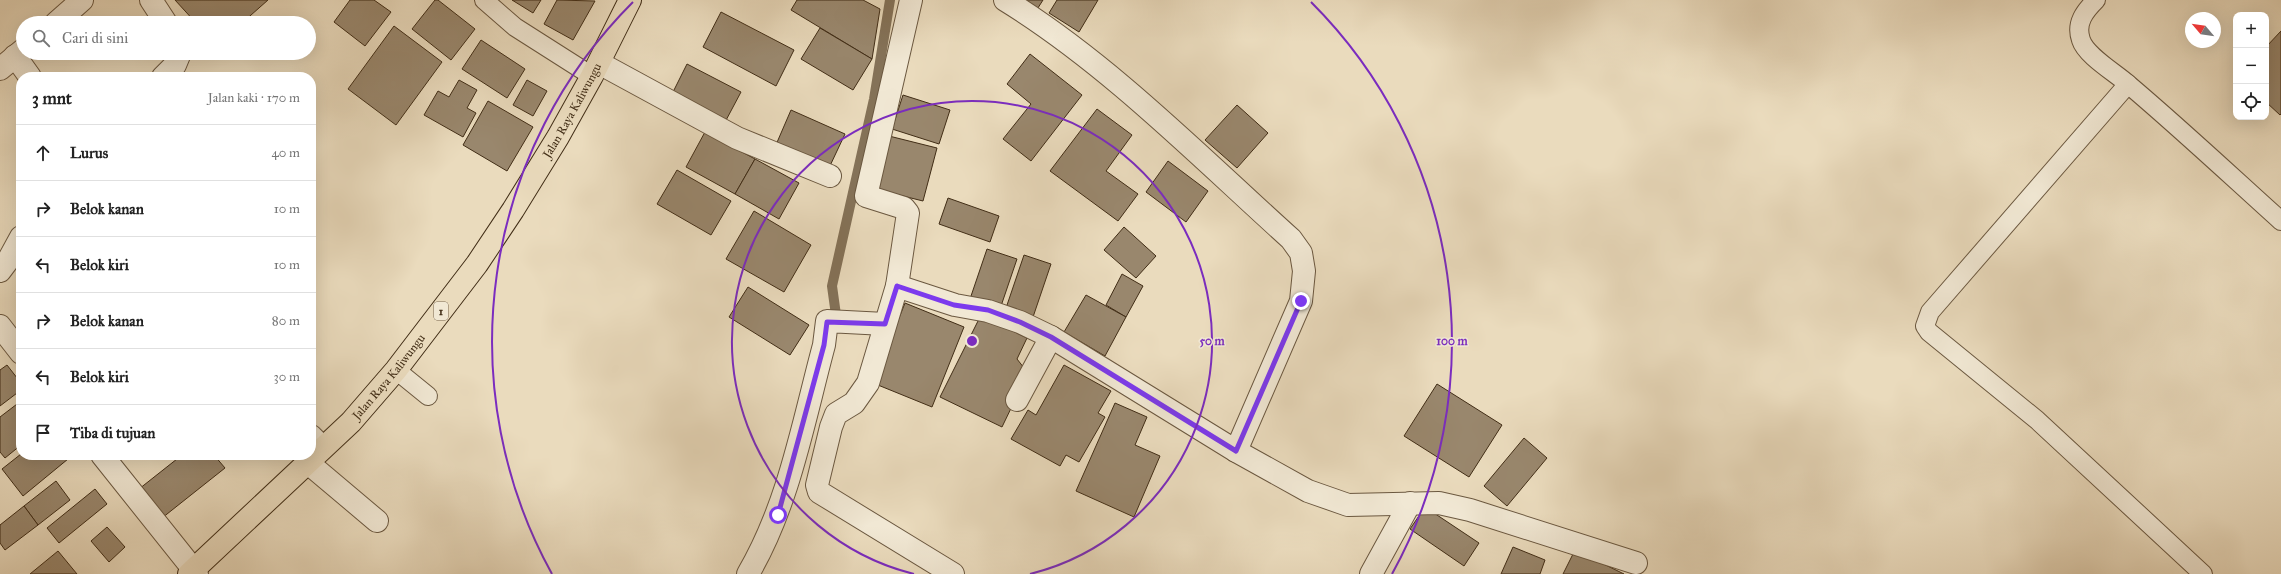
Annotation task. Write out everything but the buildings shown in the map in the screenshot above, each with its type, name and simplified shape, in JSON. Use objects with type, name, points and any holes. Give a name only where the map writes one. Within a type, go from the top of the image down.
[{"type":"main road","name":"Jalan Raya Kaliwungu","points":[[316,446],[351,422],[396,370],[478,264],[558,138],[630,0]]},
{"type":"main road","name":"Jalan Raya Kaliwungu","points":[[193,573],[301,460]]},
{"type":"street","points":[[64,16],[82,0]]},
{"type":"street","points":[[151,0],[161,16]]},
{"type":"street","points":[[911,0],[866,196],[904,208],[908,213],[897,286],[868,383],[854,403],[836,414],[831,427],[817,485],[820,492],[944,572]]},
{"type":"street","points":[[1006,0],[1074,49],[1153,114],[1291,239],[1301,253],[1304,271],[1301,301],[1236,451]]},
{"type":"street","points":[[13,58],[26,72]]},
{"type":"street","points":[[168,72],[175,65],[177,60]]},
{"type":"street","points":[[595,69],[737,138],[830,176]]},
{"type":"street","points":[[0,270],[9,259],[16,246]]},
{"type":"street","points":[[897,286],[954,305],[988,310],[1020,322],[1051,337],[1236,451],[1308,491],[1348,505],[1439,503],[1470,510],[1636,563]]},
{"type":"street","points":[[748,574],[764,546],[778,515],[824,345],[827,322],[885,324]]},
{"type":"street","points":[[0,326],[16,347]]},
{"type":"street","points":[[1017,400],[1051,337]]},
{"type":"street","points":[[316,451],[377,521]]},
{"type":"street","points":[[106,460],[193,573]]},
{"type":"street","points":[[1371,574],[1410,503]]},
{"type":"lane","points":[[484,0],[515,27],[595,69]]},
{"type":"lane","points":[[2096,0],[2084,12],[2078,28],[2081,41],[2094,56],[2128,84],[2281,221]]},
{"type":"lane","points":[[2128,84],[1930,312],[1925,326],[1929,332],[2037,420],[2203,574]]},
{"type":"lane","points":[[396,370],[428,396]]},
{"type":"waterway","points":[[834,323],[836,315],[832,286],[874,99],[890,0]]},
{"type":"route","points":[[778,515],[824,345],[827,322],[885,324],[897,286],[954,305],[977,307],[988,310],[1020,322],[1051,337],[1236,451],[1301,301]]}]
